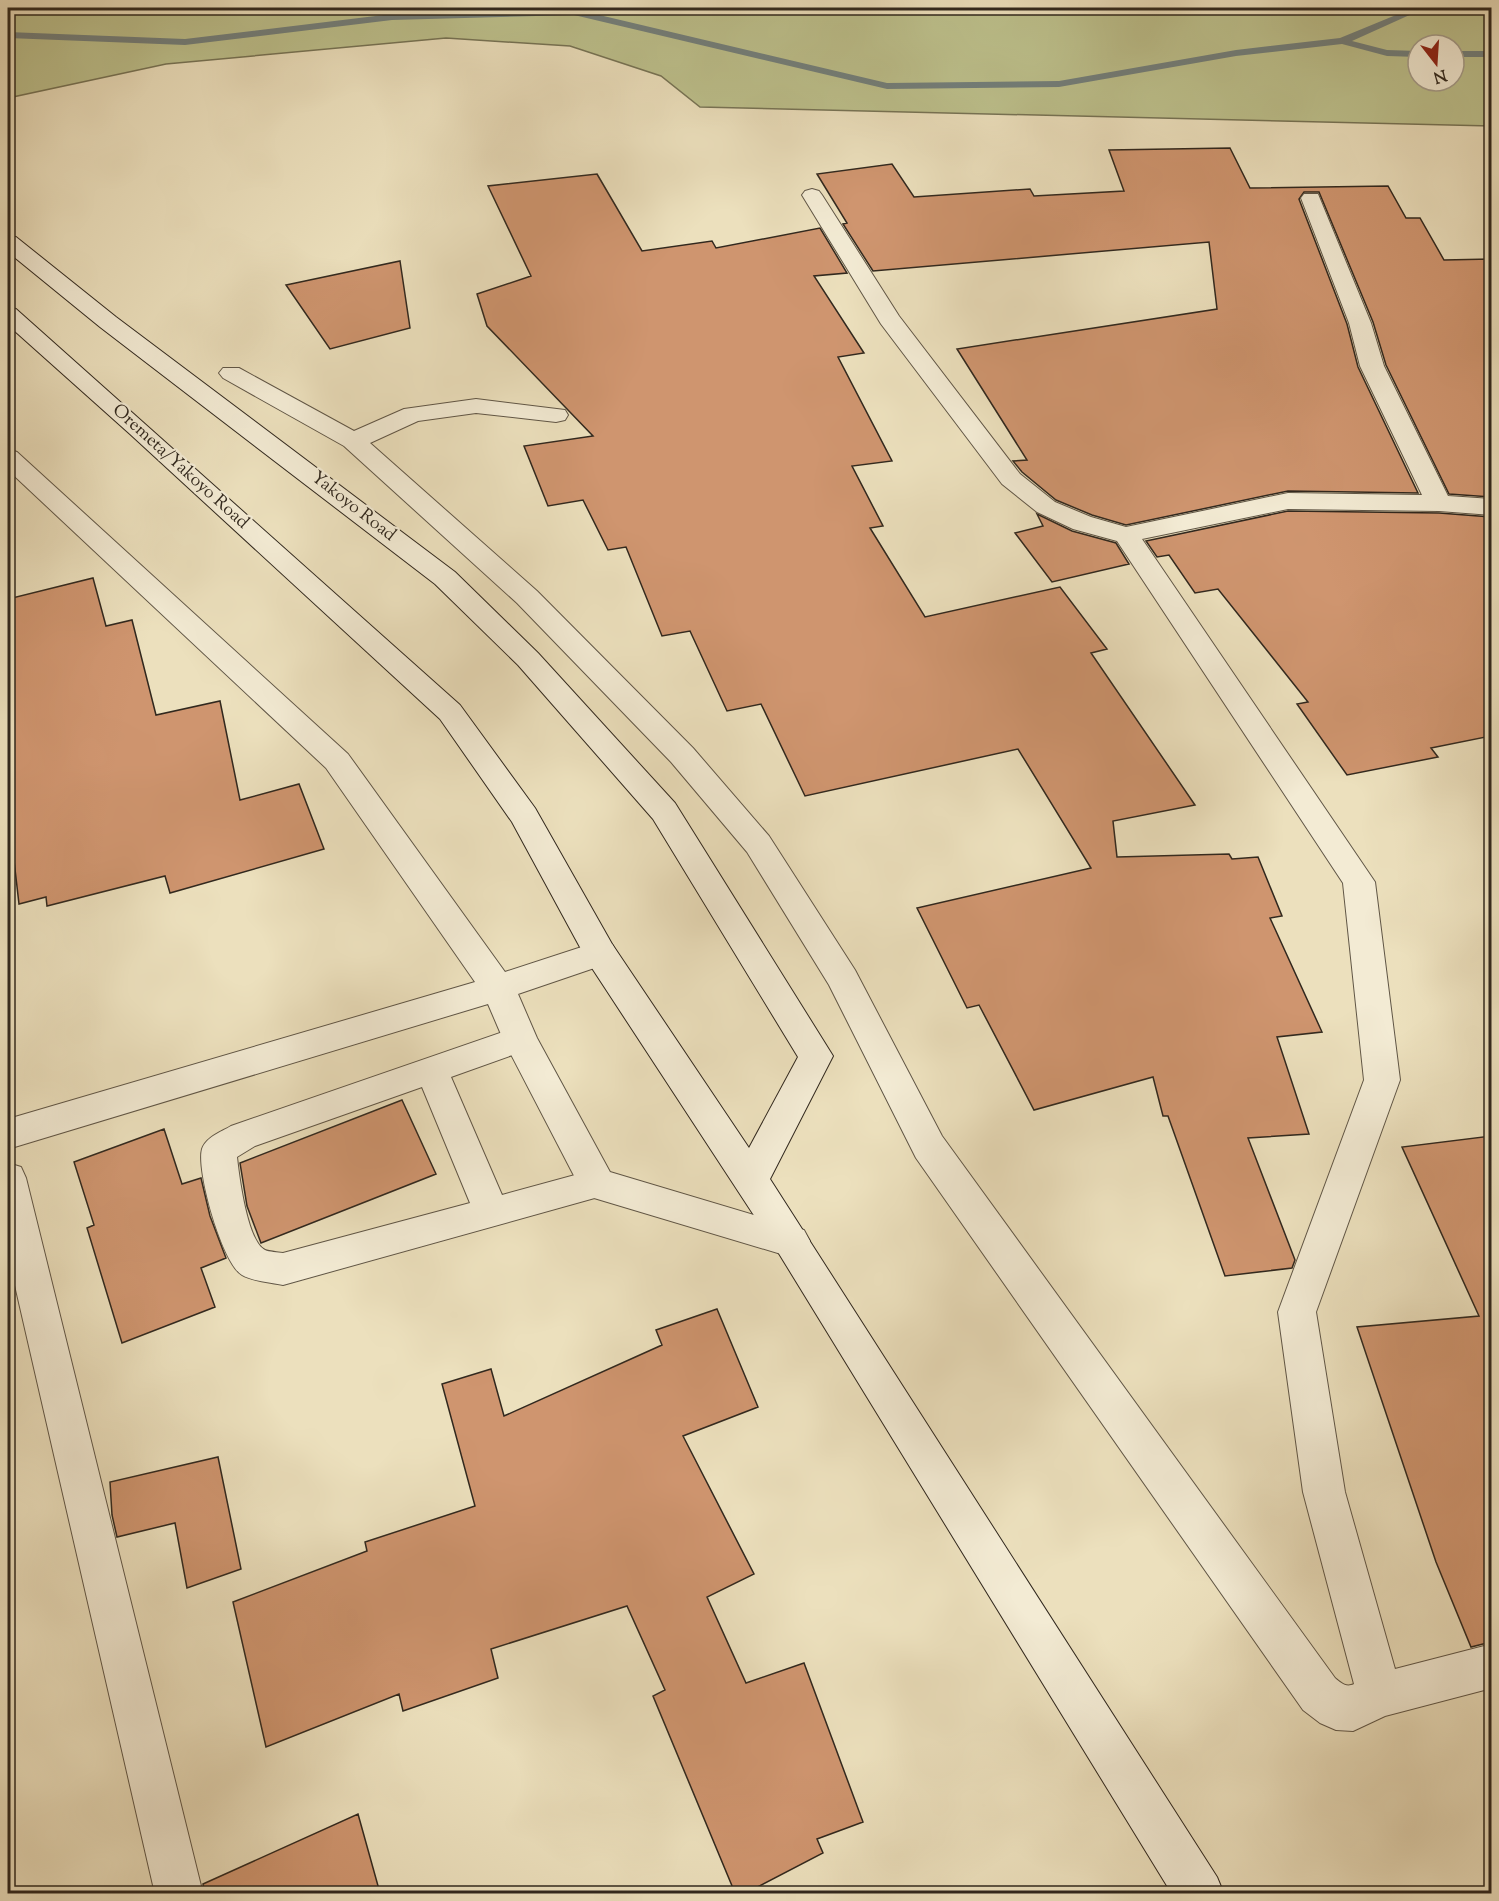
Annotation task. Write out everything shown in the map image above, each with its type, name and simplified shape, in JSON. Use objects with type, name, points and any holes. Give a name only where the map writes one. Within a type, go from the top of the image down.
[{"type":"street","points":[[812,195],[889,319],[1011,479],[1046,507],[1082,523],[1126,536],[1288,501],[1438,503],[1491,507]]},
{"type":"street","points":[[1311,198],[1360,323],[1372,366],[1438,503]]},
{"type":"street","name":"Yakoyo Road","points":[[8,242],[108,322],[445,578],[528,658],[664,811],[816,1056],[752,1180]]},
{"type":"street","name":"Oremeta/Yakoyo Road","points":[[8,314],[139,429],[450,712],[524,816],[600,954],[752,1180],[1200,1893]]},
{"type":"street","points":[[231,373],[353,441],[527,597],[682,755],[758,844],[843,979],[929,1147],[1320,1694],[1336,1707],[1353,1708],[1380,1695],[1491,1666]]},
{"type":"street","points":[[353,441],[413,414],[476,406],[556,415]]},
{"type":"street","points":[[8,457],[337,761],[498,988],[520,1039],[597,1184],[791,1242]]},
{"type":"street","points":[[1126,536],[1359,882],[1382,1080],[1297,1312],[1324,1492],[1380,1695]]},
{"type":"street","points":[[8,1134],[498,988],[600,954]]},
{"type":"street","points":[[8,1179],[179,1893]]},
{"type":"lane","points":[[520,1039],[243,1136],[219,1150],[220,1172],[240,1247],[254,1263],[283,1269],[597,1184]]},
{"type":"lane","points":[[432,1070],[491,1211]]},
{"type":"green space","points":[[8,8],[1491,8],[1491,126],[700,107],[661,76],[570,46],[446,38],[166,64],[8,98]]},
{"type":"building","points":[[1230,148],[1250,188],[1388,186],[1406,218],[1420,218],[1444,260],[1491,259],[1491,497],[1449,494],[1386,365],[1373,322],[1319,192],[1304,192],[1299,199],[1347,324],[1358,367],[1418,493],[1288,491],[1126,525],[1092,515],[1056,500],[1022,472],[1013,461],[1027,460],[957,349],[1217,309],[1209,242],[873,271],[843,224],[847,223],[817,174],[892,164],[914,197],[1030,189],[1034,196],[1124,191],[1109,150]]},
{"type":"building","points":[[597,174],[642,251],[712,241],[716,248],[820,228],[847,273],[814,276],[864,353],[838,357],[892,461],[852,466],[883,526],[870,528],[925,617],[1060,587],[1107,649],[1091,653],[1195,805],[1113,821],[1117,857],[1229,854],[1232,859],[1258,857],[1282,916],[1270,918],[1322,1032],[1277,1037],[1309,1134],[1248,1138],[1295,1260],[1292,1268],[1225,1276],[1168,1116],[1163,1116],[1153,1077],[1034,1110],[979,1005],[967,1008],[917,908],[1091,868],[1018,749],[805,796],[761,704],[727,711],[690,631],[662,636],[626,547],[608,550],[583,500],[548,506],[524,446],[593,436],[487,326],[477,294],[531,276],[488,186]]},
{"type":"building","points":[[400,261],[410,328],[330,349],[286,285]]},
{"type":"building","points":[[1288,511],[1439,513],[1491,517],[1491,736],[1431,748],[1438,757],[1347,775],[1297,704],[1308,702],[1218,589],[1195,593],[1169,555],[1157,557],[1146,541]]},
{"type":"building","points":[[1037,514],[1072,531],[1116,543],[1129,564],[1052,582],[1015,533],[1043,526]]},
{"type":"building","points":[[93,578],[106,626],[132,620],[156,715],[220,701],[240,800],[299,784],[324,849],[170,893],[165,876],[47,906],[46,897],[19,904],[8,808],[8,599]]},
{"type":"building","points":[[402,1100],[436,1174],[261,1243],[247,1206],[240,1163]]},
{"type":"building","points":[[164,1129],[182,1184],[201,1178],[210,1216],[226,1258],[201,1268],[215,1307],[122,1343],[87,1228],[94,1225],[74,1162]]},
{"type":"building","points":[[1491,1136],[1491,1642],[1471,1647],[1436,1562],[1357,1327],[1479,1316],[1402,1147]]},
{"type":"building","points":[[717,1309],[758,1407],[683,1436],[754,1574],[707,1597],[746,1683],[804,1663],[863,1822],[817,1839],[823,1853],[746,1893],[735,1893],[653,1696],[665,1690],[627,1606],[491,1649],[498,1678],[403,1711],[399,1694],[266,1747],[233,1602],[367,1551],[365,1542],[475,1506],[442,1384],[491,1369],[504,1416],[662,1345],[656,1330]]},
{"type":"building","points":[[218,1457],[241,1569],[187,1588],[175,1523],[117,1537],[112,1515],[110,1482]]},
{"type":"building","points":[[358,1814],[380,1893],[205,1893],[203,1884]]},
{"type":"waterway","points":[[1342,41],[1420,8]]},
{"type":"waterway","points":[[8,35],[185,42],[392,17],[574,12],[887,86],[1059,84],[1236,53],[1342,41]]},
{"type":"waterway","points":[[1342,41],[1387,53],[1406,54]]},
{"type":"waterway","points":[[1466,54],[1492,54]]}]
